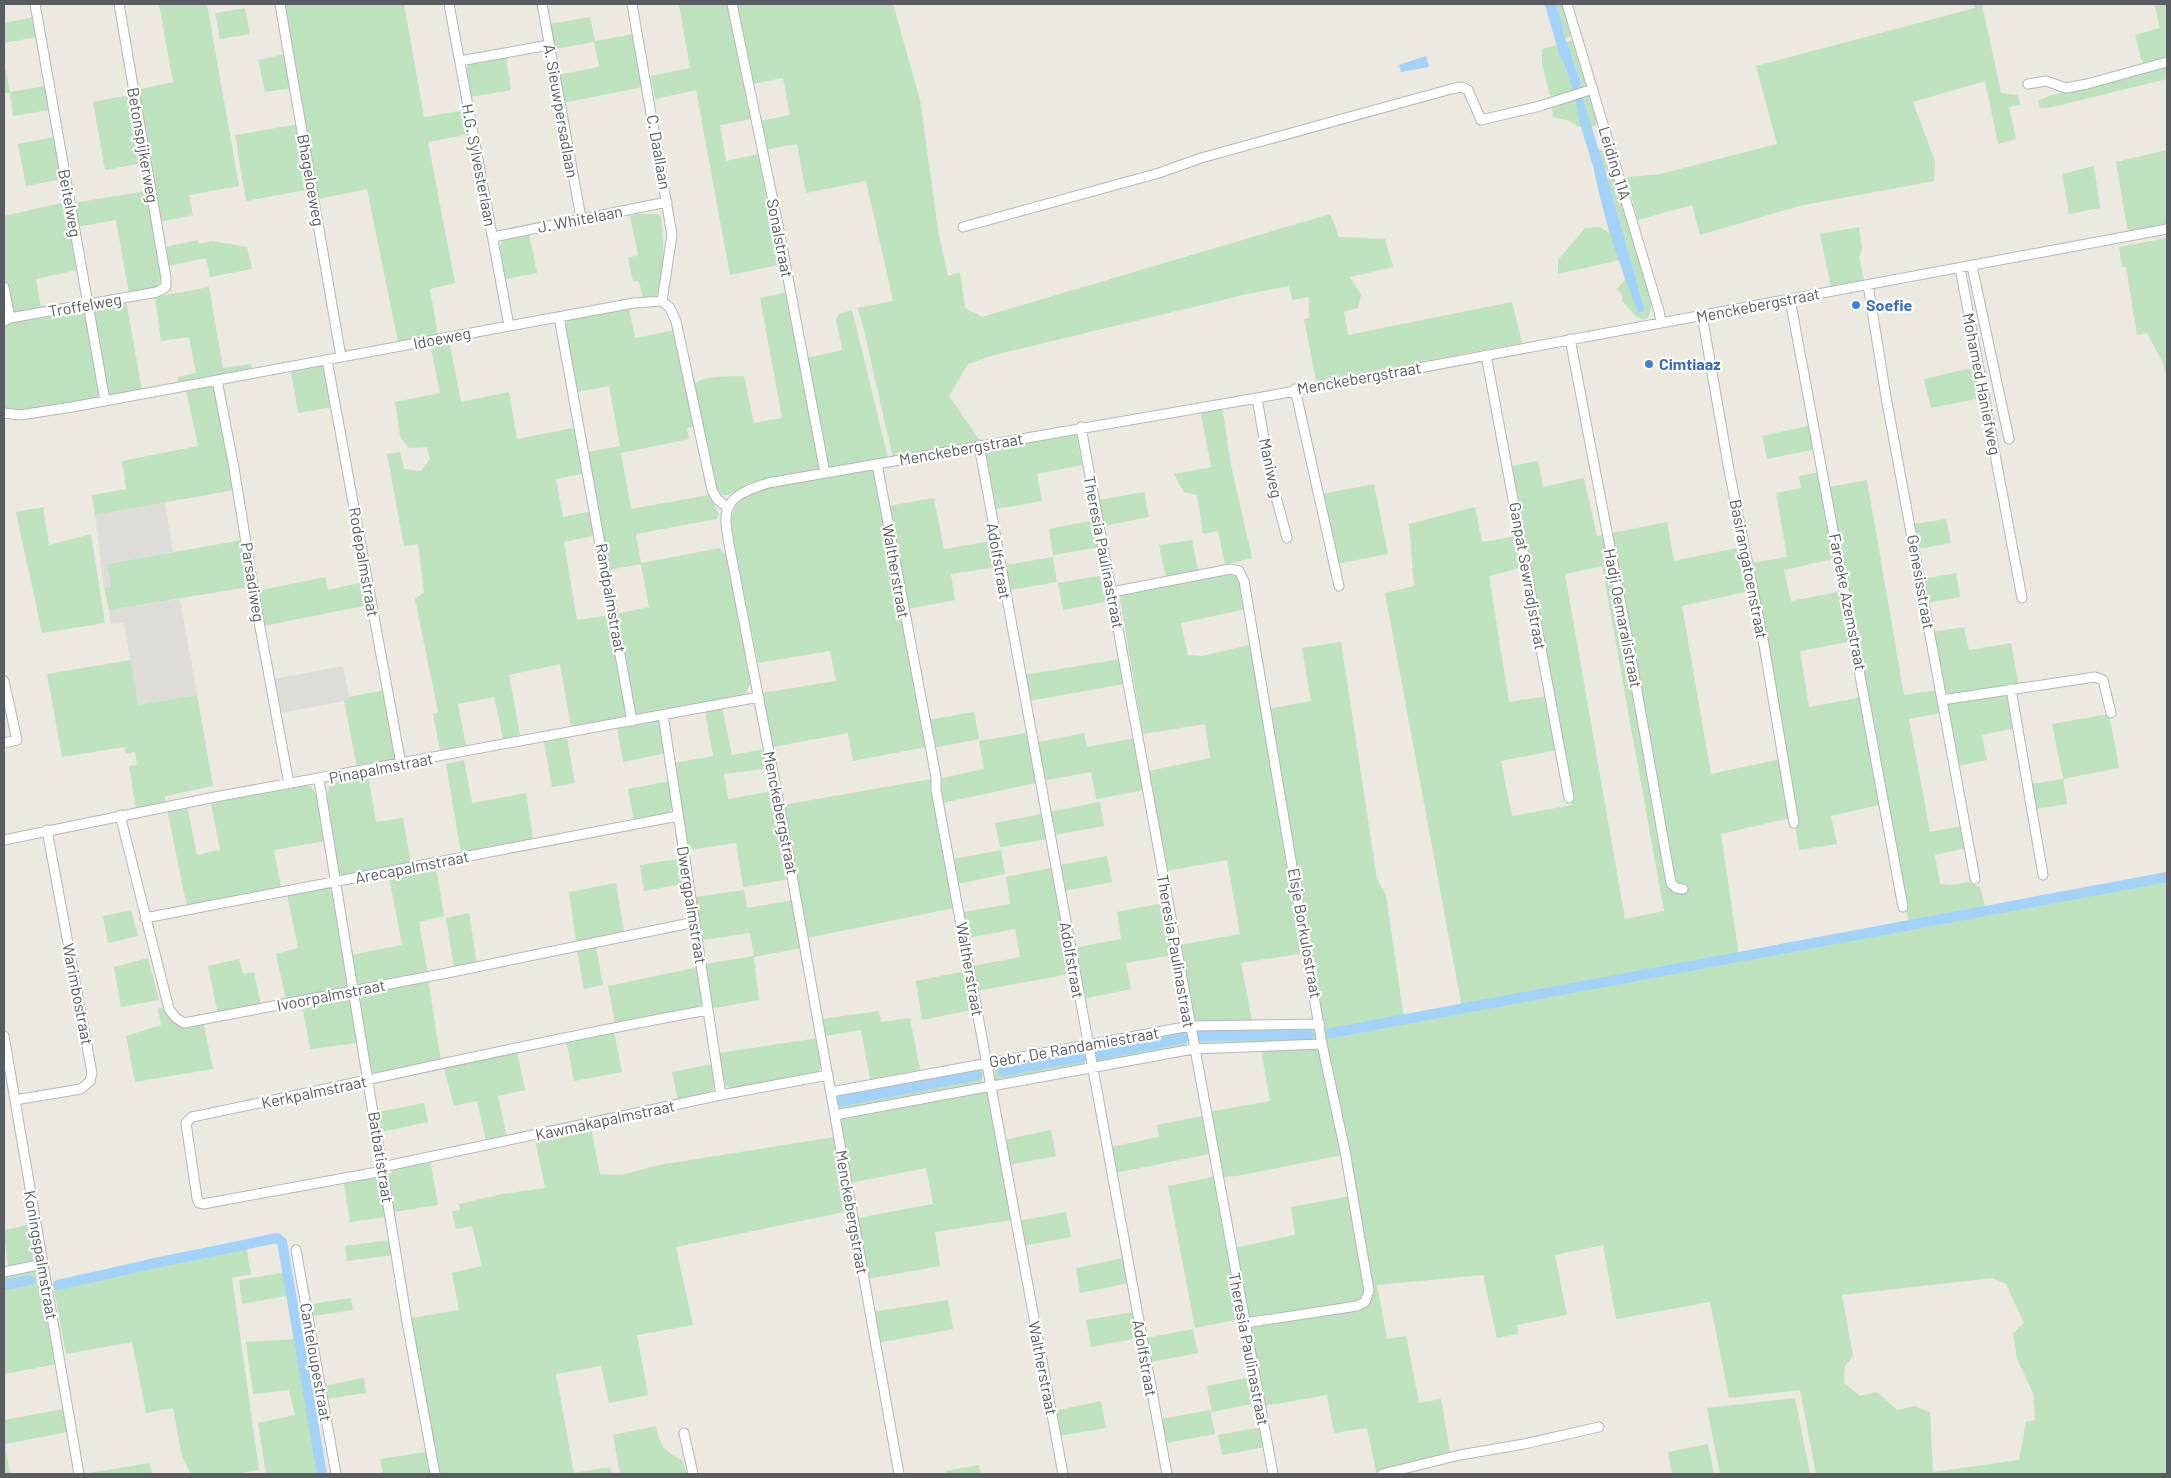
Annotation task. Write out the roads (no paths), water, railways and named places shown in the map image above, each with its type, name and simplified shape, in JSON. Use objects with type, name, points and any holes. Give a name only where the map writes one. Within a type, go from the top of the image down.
[{"type":"street","name":"Beitelweg","points":[[35,4],[105,401]]},
{"type":"street","name":"Betonspijkerweg","points":[[119,4],[166,287]]},
{"type":"street","name":"Bhageloeweg","points":[[280,4],[341,358]]},
{"type":"street","name":"H.G. Sylvesterlaan","points":[[449,4],[509,326]]},
{"type":"street","name":"A. Sieuwpersadlaan","points":[[542,4],[581,218]]},
{"type":"street","name":"C. Daallaan","points":[[632,4],[672,235],[662,301]]},
{"type":"street","name":"Sonalstraat","points":[[732,4],[777,220],[825,474]]},
{"type":"street","name":"Leiding 11A","points":[[1568,4],[1591,89],[1661,323]]},
{"type":"street","points":[[460,60],[549,45]]},
{"type":"street","points":[[2028,84],[2046,81],[2066,88],[2167,62]]},
{"type":"street","points":[[963,227],[1451,88],[1461,87],[1468,90],[1481,120],[1540,106],[1591,89]]},
{"type":"street","name":"J. Whitelaan","points":[[493,237],[667,202]]},
{"type":"street","name":"Menckebergstraat","points":[[899,1474],[759,697],[729,544],[726,521],[728,508],[741,494],[755,488],[978,445],[1257,398],[1296,389],[2167,229]]},
{"type":"street","points":[[1972,266],[2009,439]]},
{"type":"street","name":"Mohamed Haniefweg","points":[[1960,268],[2022,598]]},
{"type":"street","name":"Genesisstraat","points":[[1868,285],[1886,397],[1975,879]]},
{"type":"street","points":[[4,286],[7,319]]},
{"type":"street","name":"Troffelweg","points":[[7,319],[157,292],[166,287]]},
{"type":"street","name":"Faroeke Azemstraat","points":[[1790,299],[1903,907]]},
{"type":"street","name":"Idoeweg","points":[[4,413],[32,414],[634,303],[662,301]]},
{"type":"street","points":[[662,301],[670,308],[676,321],[712,490],[717,499],[728,508]]},
{"type":"street","name":"Basirangatoenstraat","points":[[1702,315],[1729,470],[1764,644],[1794,823]]},
{"type":"street","name":"Randpalmstraat","points":[[559,317],[632,721]]},
{"type":"street","name":"Hadji Oemaralistraat","points":[[1570,339],[1627,637],[1671,883],[1676,888],[1683,889]]},
{"type":"street","name":"Ganpat Sewradjstraat","points":[[1486,354],[1569,798]]},
{"type":"street","name":"Rodepalmstraat","points":[[327,360],[402,764]]},
{"type":"street","name":"Parsadiweg","points":[[217,380],[289,784]]},
{"type":"street","points":[[1296,389],[1339,586]]},
{"type":"street","name":"Maniweg","points":[[1257,398],[1270,474],[1286,538]]},
{"type":"street","name":"Theresia Paulinastraat","points":[[1081,427],[1193,1049],[1273,1474]]},
{"type":"street","name":"Adolfstraat","points":[[978,445],[1167,1474]]},
{"type":"street","name":"Waltherstraat","points":[[877,464],[1063,1474]]},
{"type":"street","name":"Elsje Borkulostraat","points":[[1112,592],[1230,569],[1239,571],[1244,581],[1322,1044],[1345,1151],[1369,1291],[1365,1302],[1358,1306],[1245,1323]]},
{"type":"street","points":[[1942,700],[2100,678],[2106,685],[2111,713]]},
{"type":"street","points":[[4,681],[17,740],[4,743]]},
{"type":"street","points":[[2011,689],[2044,875]]},
{"type":"street","name":"Pinapalmstraat","points":[[4,840],[120,815],[318,780],[759,697]]},
{"type":"street","name":"Dwergpalmstraat","points":[[663,715],[721,1095]]},
{"type":"street","name":"Batbatistraat","points":[[318,780],[435,1474]]},
{"type":"street","name":"Ivoorpalmstraat","points":[[120,815],[169,1009],[176,1018],[184,1023],[695,922]]},
{"type":"street","name":"Arecapalmstraat","points":[[145,918],[678,816]]},
{"type":"street","name":"Warimbostraat","points":[[15,1100],[80,1089],[90,1081],[92,1073],[47,830]]},
{"type":"street","name":"Kerkpalmstraat","points":[[383,1169],[203,1204],[199,1203],[186,1126],[187,1120],[192,1117],[369,1081],[424,1067],[708,1010]]},
{"type":"street","name":"Gebr. De Randamiestraat","points":[[831,1092],[1190,1026],[1320,1024]]},
{"type":"street","name":"Koningspalmstraat","points":[[4,1036],[79,1474]]},
{"type":"street","name":"Gebr. De Randamiestraat","points":[[835,1115],[1193,1049],[1322,1044]]},
{"type":"street","name":"Kawmakapalmstraat","points":[[383,1169],[721,1095],[828,1075]]},
{"type":"street","name":"Canteloupestraat","points":[[296,1250],[336,1474]]},
{"type":"street","points":[[4,1272],[42,1264]]},
{"type":"street","points":[[1382,1474],[1460,1455],[1524,1444],[1599,1427]]},
{"type":"street","points":[[684,1433],[693,1474]]},
{"type":"water","points":[[1545,4],[1556,4],[1564,31],[1563,38],[1558,40],[1554,36]]},
{"type":"water","points":[[1567,42],[1581,84],[1579,90],[1573,91],[1560,51],[1560,44]]},
{"type":"water","points":[[1426,56],[1429,67],[1401,72],[1399,65]]},
{"type":"water","points":[[1582,94],[1590,124],[1583,126],[1574,96]]},
{"type":"water","points":[[1599,149],[1645,311],[1638,313],[1617,254],[1594,171],[1591,151]]},
{"type":"waterway","points":[[1550,4],[1565,56]]},
{"type":"waterway","points":[[1582,113],[1597,162]]},
{"type":"waterway","points":[[1331,1033],[2167,877]]},
{"type":"waterway","points":[[1198,1036],[1309,1035]]},
{"type":"waterway","points":[[1098,1055],[1184,1038]]},
{"type":"waterway","points":[[1003,1071],[1082,1057]]},
{"type":"waterway","points":[[842,1101],[977,1075]]},
{"type":"waterway","points":[[58,1285],[277,1238],[282,1242],[322,1474]]},
{"type":"waterway","points":[[4,1285],[30,1280]]},
{"type":"place","name":"Soefie","points":[[1856,305]]},
{"type":"place","name":"Cimtiaaz","points":[[1649,364]]}]
